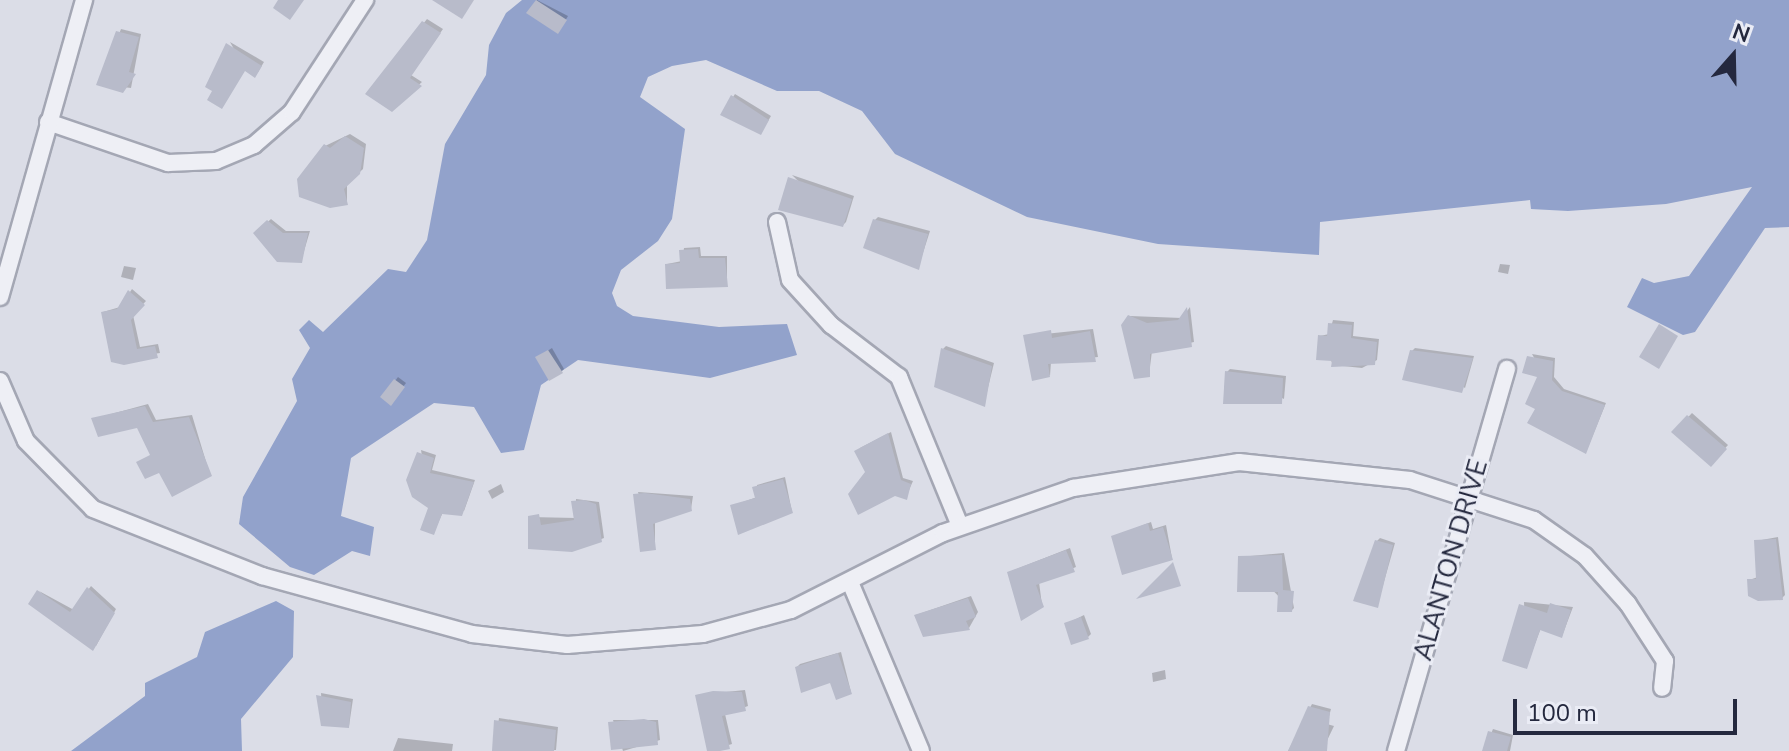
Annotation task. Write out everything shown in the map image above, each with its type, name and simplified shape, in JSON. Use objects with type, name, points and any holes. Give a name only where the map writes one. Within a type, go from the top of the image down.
[{"type":"street","points":[[0,297],[84,0]]},
{"type":"street","points":[[48,122],[168,163],[216,161],[263,139],[292,112],[365,0]]},
{"type":"street","points":[[777,222],[790,280],[831,325],[899,377],[960,526]]},
{"type":"street","name":"ALANTON DRIVE","points":[[1396,751],[1507,369]]},
{"type":"street","points":[[0,381],[26,441],[93,509],[154,538],[413,622],[522,642],[620,645],[744,624],[850,582],[960,526],[1073,488],[1217,462],[1340,470],[1470,495],[1553,531],[1610,581],[1665,661],[1662,688]]},
{"type":"street","points":[[850,582],[921,751]]},
{"type":"water","points":[[522,0],[1789,0],[1789,227],[1765,228],[1695,332],[1683,335],[1627,307],[1642,278],[1654,283],[1689,276],[1752,187],[1666,204],[1568,211],[1531,209],[1530,200],[1320,222],[1319,255],[1158,244],[1027,217],[895,154],[862,111],[819,91],[777,91],[706,60],[672,66],[648,77],[640,97],[685,129],[672,219],[658,241],[621,270],[612,293],[617,306],[633,316],[719,327],[787,324],[797,355],[710,378],[578,360],[541,385],[524,450],[501,453],[474,407],[434,403],[351,458],[341,516],[374,527],[370,556],[352,551],[314,575],[290,567],[239,524],[243,497],[297,401],[292,379],[310,348],[299,330],[309,320],[323,332],[388,269],[406,272],[427,240],[445,144],[486,75],[489,45],[506,13]]},
{"type":"water","points":[[276,601],[294,611],[293,657],[241,719],[242,751],[71,751],[145,696],[145,683],[197,657],[205,632]]},
{"type":"building","points":[[278,0],[304,0],[290,20],[273,8]]},
{"type":"building","points":[[432,0],[474,0],[462,19]]},
{"type":"building","points":[[536,0],[567,20],[558,34],[526,13]]},
{"type":"building","points":[[422,21],[441,33],[410,78],[422,86],[392,112],[365,94]]},
{"type":"building","points":[[116,31],[139,37],[129,72],[136,74],[123,93],[96,85]]},
{"type":"building","points":[[226,43],[262,66],[255,78],[245,71],[222,109],[207,100],[212,91],[205,87]]},
{"type":"building","points":[[731,95],[769,120],[761,135],[720,115]]},
{"type":"building","points":[[345,136],[364,148],[360,174],[344,189],[348,205],[330,208],[299,197],[297,179],[324,144],[330,148]]},
{"type":"building","points":[[788,177],[852,199],[843,227],[778,210]]},
{"type":"building","points":[[873,219],[928,234],[919,270],[863,248]]},
{"type":"building","points":[[267,220],[283,233],[308,233],[302,263],[277,262],[253,233]]},
{"type":"building","points":[[698,249],[699,258],[725,258],[728,287],[666,289],[665,264],[680,263],[679,250]]},
{"type":"building","points":[[128,290],[145,305],[131,320],[137,349],[155,346],[158,358],[124,365],[111,362],[101,312],[117,309]]},
{"type":"building","points":[[1187,307],[1192,347],[1150,354],[1150,377],[1134,379],[1121,325],[1128,315],[1147,323],[1178,320]]},
{"type":"building","points":[[1328,323],[1352,325],[1351,338],[1377,342],[1375,365],[1331,367],[1332,361],[1316,360],[1318,335],[1327,336]]},
{"type":"building","points":[[1659,324],[1678,336],[1659,369],[1639,357]]},
{"type":"building","points":[[1051,330],[1052,338],[1090,331],[1096,362],[1048,364],[1050,377],[1032,381],[1023,335]]},
{"type":"building","points":[[941,348],[992,366],[985,407],[934,387]]},
{"type":"building","points":[[548,350],[563,373],[549,381],[535,357]]},
{"type":"building","points":[[1410,350],[1473,358],[1462,393],[1402,380]]},
{"type":"building","points":[[1527,356],[1553,361],[1552,380],[1562,391],[1605,405],[1586,454],[1527,423],[1535,409],[1525,404],[1537,377],[1522,373]]},
{"type":"building","points":[[1225,371],[1283,378],[1282,404],[1223,404]]},
{"type":"building","points":[[394,379],[405,387],[391,406],[380,397]]},
{"type":"building","points":[[145,406],[153,422],[189,417],[212,476],[172,497],[159,473],[145,479],[136,462],[150,455],[137,428],[98,437],[91,418]]},
{"type":"building","points":[[1687,415],[1727,449],[1711,467],[1671,432]]},
{"type":"building","points":[[888,433],[901,480],[911,484],[907,500],[895,496],[858,515],[848,494],[865,472],[854,451]]},
{"type":"building","points":[[417,452],[434,458],[430,473],[474,482],[462,516],[442,514],[434,535],[420,530],[428,508],[412,497],[406,480]]},
{"type":"building","points":[[783,479],[793,513],[738,535],[730,505],[755,498],[752,487]]},
{"type":"building","points":[[633,494],[690,499],[692,511],[653,524],[656,550],[640,552]]},
{"type":"building","points":[[584,500],[596,504],[602,542],[572,552],[528,549],[528,516],[539,514],[541,525],[574,520],[571,501]]},
{"type":"building","points":[[1148,523],[1150,531],[1163,527],[1173,560],[1122,575],[1111,536]]},
{"type":"building","points":[[1776,539],[1783,600],[1758,601],[1748,596],[1747,579],[1756,579],[1754,540]]},
{"type":"building","points":[[1375,540],[1393,545],[1378,608],[1353,601]]},
{"type":"building","points":[[1066,550],[1075,572],[1036,585],[1044,607],[1021,621],[1007,572]]},
{"type":"building","points":[[1282,555],[1283,590],[1294,591],[1292,612],[1277,612],[1278,592],[1237,592],[1238,556]]},
{"type":"building","points":[[1173,562],[1181,586],[1136,599]]},
{"type":"building","points":[[87,587],[115,613],[93,651],[28,604],[37,590],[70,612]]},
{"type":"building","points":[[968,598],[976,617],[966,621],[970,630],[923,637],[914,615]]},
{"type":"building","points":[[1550,603],[1571,610],[1562,638],[1540,630],[1527,669],[1502,661],[1519,604],[1547,613]]},
{"type":"building","points":[[1081,617],[1089,639],[1071,645],[1064,623]]},
{"type":"building","points":[[838,653],[852,694],[836,700],[830,683],[801,693],[795,667]]},
{"type":"building","points":[[713,691],[742,692],[746,711],[722,716],[730,749],[707,751],[695,695]]},
{"type":"building","points":[[316,695],[351,702],[349,728],[321,726]]},
{"type":"building","points":[[1308,706],[1330,712],[1327,751],[1288,751]]},
{"type":"building","points":[[644,719],[656,722],[658,745],[611,750],[608,722]]},
{"type":"building","points":[[494,720],[556,730],[554,751],[492,751]]},
{"type":"building","points":[[1488,731],[1511,737],[1507,751],[1482,751]]}]
